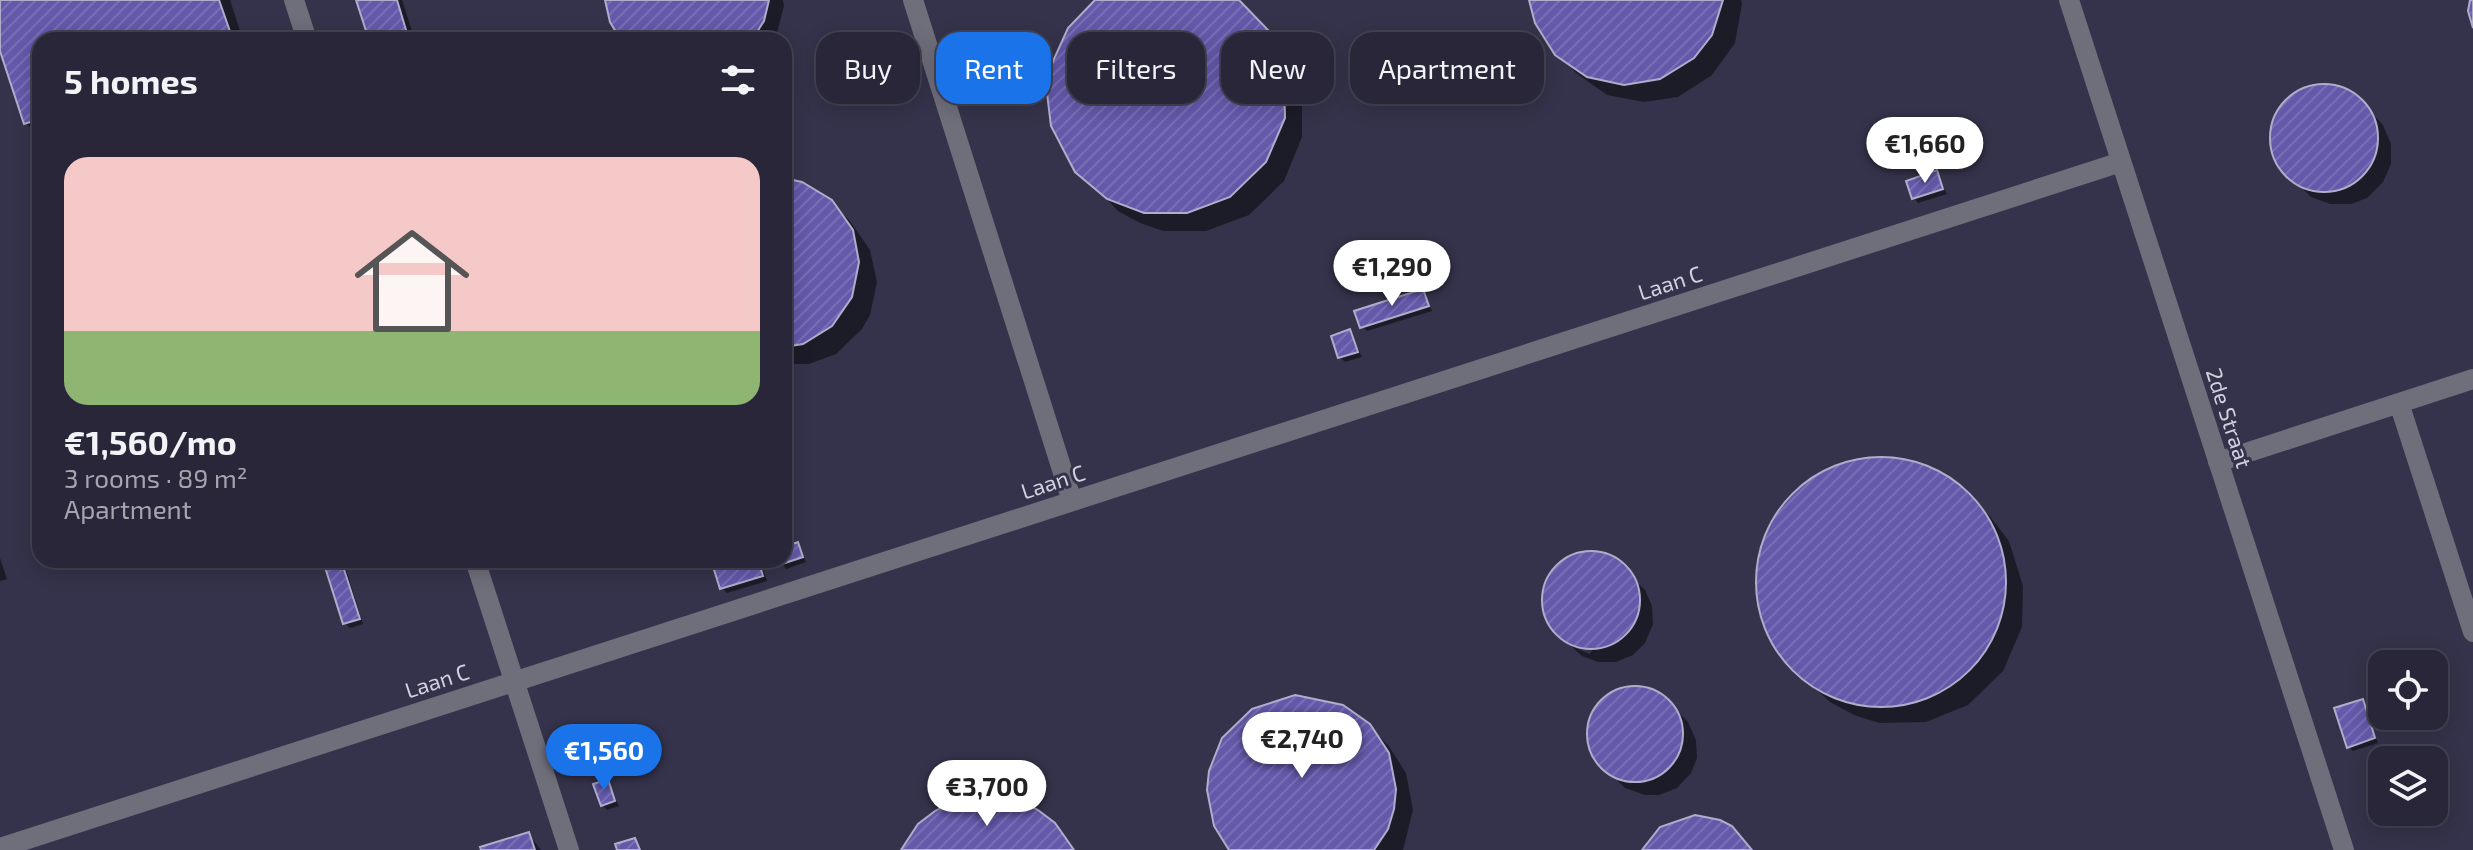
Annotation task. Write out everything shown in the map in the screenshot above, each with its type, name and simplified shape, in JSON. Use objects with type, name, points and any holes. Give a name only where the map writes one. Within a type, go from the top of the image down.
[{"type":"lane","points":[[294,0],[304,32]]},
{"type":"lane","points":[[913,0],[1072,501]]},
{"type":"lane","name":"2de Straat","points":[[2069,0],[2344,850]]},
{"type":"lane","name":"Laan C","points":[[0,848],[2121,162]]},
{"type":"lane","points":[[2218,462],[2473,379]]},
{"type":"lane","points":[[2399,403],[2473,632]]},
{"type":"lane","points":[[478,568],[569,850]]},
{"type":"building","points":[[0,0],[219,0],[230,32],[32,32],[32,122],[24,124],[0,51]]},
{"type":"building","points":[[356,0],[397,0],[407,32],[366,32]]},
{"type":"building","points":[[605,0],[769,0],[764,21],[757,32],[616,32],[610,22]]},
{"type":"building","points":[[1095,0],[1239,0],[1269,32],[1221,32],[1221,104],[1285,104],[1285,118],[1266,162],[1230,197],[1187,213],[1144,213],[1107,199],[1075,172],[1051,126],[1048,104],[1051,104],[1051,66],[1068,28]]},
{"type":"building","points":[[1529,0],[1723,0],[1712,35],[1694,58],[1660,79],[1624,85],[1587,77],[1555,55],[1544,32],[1535,23]]},
{"type":"building","points":[[2470,0],[2473,0],[2473,28],[2468,11]]},
{"type":"building","points":[[2324,84],[2345,88],[2362,100],[2374,117],[2378,138],[2374,159],[2362,176],[2345,188],[2324,192],[2303,188],[2286,176],[2274,159],[2270,138],[2274,117],[2286,100],[2303,88]]},
{"type":"building","points":[[1937,170],[1943,189],[1912,199],[1906,181]]},
{"type":"building","points":[[792,180],[802,182],[832,200],[853,230],[859,262],[852,297],[832,326],[803,344],[792,346]]},
{"type":"building","points":[[1423,289],[1429,306],[1360,328],[1354,311]]},
{"type":"building","points":[[1350,329],[1358,352],[1338,358],[1331,336]]},
{"type":"building","points":[[1869,457],[1893,457],[1940,471],[1970,493],[1997,534],[2004,558],[2004,606],[1997,630],[1970,671],[1929,698],[1893,707],[1869,707],[1822,693],[1801,679],[1784,662],[1770,641],[1761,618],[1756,594],[1756,570],[1770,523],[1784,502],[1801,485],[1822,471],[1845,462]]},
{"type":"building","points":[[798,542],[803,557],[792,561],[792,544]]},
{"type":"building","points":[[1591,551],[1618,559],[1632,573],[1640,600],[1632,627],[1618,641],[1591,649],[1564,641],[1550,627],[1542,600],[1550,573],[1564,559]]},
{"type":"building","points":[[325,568],[344,568],[360,619],[343,624]]},
{"type":"building","points":[[713,568],[760,568],[763,576],[720,589]]},
{"type":"building","points":[[1635,686],[1653,690],[1669,700],[1679,716],[1683,734],[1679,752],[1669,768],[1653,778],[1635,782],[1617,778],[1601,768],[1591,752],[1587,734],[1591,716],[1601,700],[1617,690]]},
{"type":"building","points":[[1295,695],[1343,705],[1370,724],[1389,753],[1396,789],[1394,809],[1388,829],[1374,850],[1229,850],[1214,826],[1207,790],[1209,771],[1222,738],[1252,709]]},
{"type":"building","points":[[2363,699],[2368,730],[2373,730],[2375,738],[2347,748],[2334,708]]},
{"type":"building","points":[[608,779],[615,801],[601,806],[593,784]]},
{"type":"building","points":[[986,795],[1021,801],[1038,810],[1055,823],[1074,850],[901,850],[918,824],[935,811],[952,802]]},
{"type":"building","points":[[1695,815],[1732,826],[1752,850],[1642,850],[1660,827]]},
{"type":"building","points":[[529,832],[535,850],[481,850],[480,847]]},
{"type":"building","points":[[635,838],[640,850],[617,850],[615,844]]}]
